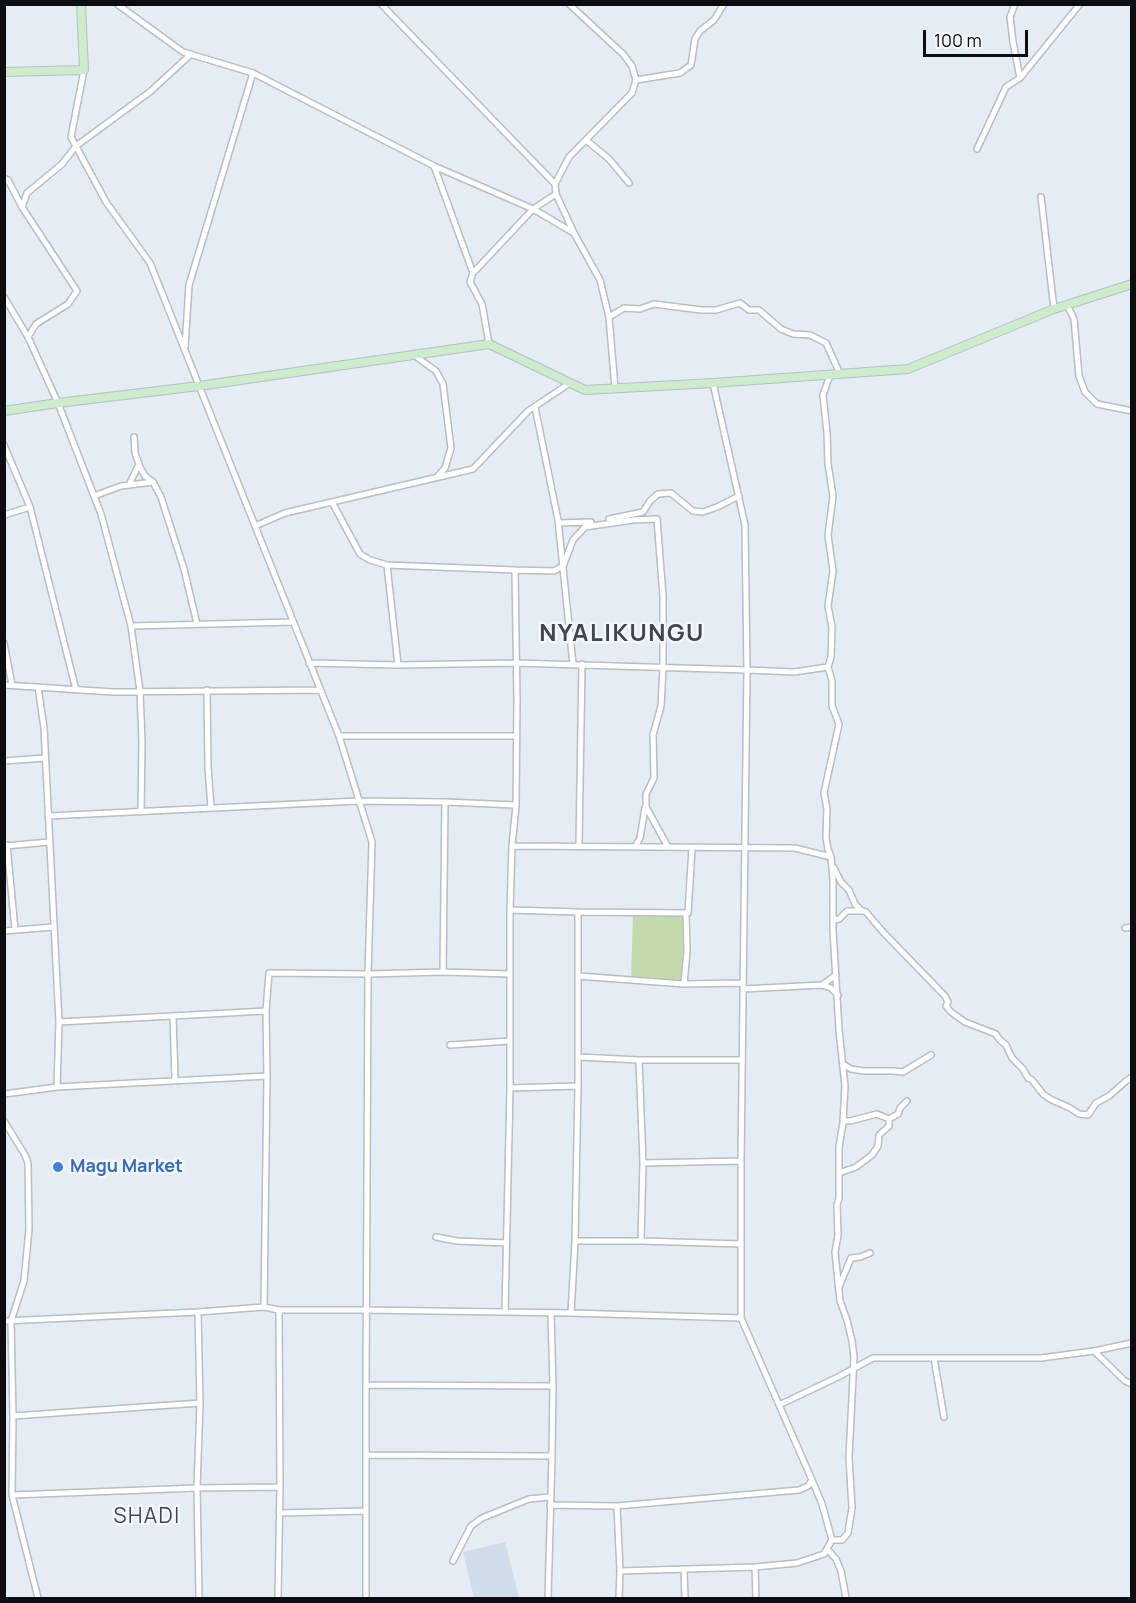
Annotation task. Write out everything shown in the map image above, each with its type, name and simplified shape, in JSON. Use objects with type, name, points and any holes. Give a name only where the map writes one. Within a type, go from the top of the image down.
[{"type":"street","points":[[81,4],[84,70],[71,137],[106,202],[150,263],[339,736],[372,842],[368,974],[366,1599]]},
{"type":"street","points":[[117,4],[183,52],[253,73],[434,166],[533,209],[574,233]]},
{"type":"street","points":[[381,4],[555,184]]},
{"type":"street","points":[[569,4],[623,54],[632,66],[636,80],[632,93],[569,157],[555,184],[556,194],[574,233],[600,280],[609,317],[615,388]]},
{"type":"street","points":[[636,80],[680,74],[692,65],[696,39],[700,31],[714,20],[724,4]]},
{"type":"street","points":[[1015,4],[1010,16],[1012,42],[1020,78]]},
{"type":"street","points":[[977,149],[1006,87],[1020,78],[1080,4]]},
{"type":"street","points":[[22,207],[27,193],[62,164],[76,146],[151,91],[191,54]]},
{"type":"street","points":[[4,72],[84,70]]},
{"type":"street","points":[[185,351],[189,285],[253,73]]},
{"type":"street","points":[[586,140],[609,159],[629,183]]},
{"type":"street","points":[[434,166],[473,273]]},
{"type":"street","points":[[4,178],[8,180],[22,207],[77,291],[68,304],[36,324],[28,337]]},
{"type":"street","points":[[489,344],[482,304],[470,282],[473,273],[533,209],[556,194]]},
{"type":"street","points":[[1041,196],[1054,309]]},
{"type":"street","points":[[4,411],[199,386],[489,344],[585,390],[909,369],[1054,309],[1131,284]]},
{"type":"street","points":[[4,297],[28,337],[58,403],[101,514],[131,626],[140,691],[141,812]]},
{"type":"street","points":[[609,317],[624,308],[640,309],[654,304],[716,310],[740,303],[749,310],[759,310],[781,330],[793,334],[810,335],[826,343],[840,374]]},
{"type":"street","points":[[1068,305],[1074,319],[1079,376],[1085,392],[1096,404],[1131,411]]},
{"type":"street","points":[[414,355],[436,371],[443,384],[451,448],[445,468],[435,478]]},
{"type":"street","points":[[830,375],[823,395],[828,464],[833,496],[828,535],[833,571],[828,606],[832,627],[831,657],[828,668],[832,681],[831,706],[839,724],[824,794],[827,808],[826,838],[832,864],[836,975],[845,1086],[843,1121],[838,1148],[838,1235],[835,1252],[840,1301],[852,1341],[854,1368],[849,1457],[852,1508],[848,1533],[842,1540],[831,1540]]},
{"type":"street","points":[[255,526],[285,513],[473,469],[528,411],[570,383]]},
{"type":"street","points":[[620,1571],[755,1567],[797,1563],[824,1554],[831,1540],[822,1504],[741,1318],[747,670],[745,525],[713,383]]},
{"type":"street","points":[[535,407],[559,523],[573,664]]},
{"type":"street","points":[[134,437],[135,453],[144,476],[153,482],[161,496],[184,569],[197,624]]},
{"type":"street","points":[[4,445],[30,507],[76,690]]},
{"type":"street","points":[[129,485],[139,464]]},
{"type":"street","points":[[94,496],[121,486],[153,482]]},
{"type":"street","points":[[559,523],[589,522],[643,512],[658,494],[671,493],[693,510],[703,512],[739,496]]},
{"type":"street","points":[[332,502],[360,554],[387,565],[554,571],[563,566],[573,540],[585,527],[657,519],[664,608],[661,706],[653,735],[654,778],[646,794],[640,838],[635,847]]},
{"type":"street","points":[[4,515],[30,507]]},
{"type":"street","points":[[387,565],[398,665]]},
{"type":"street","points":[[505,1312],[510,1088],[510,910],[516,805],[515,570]]},
{"type":"street","points":[[131,626],[293,622]]},
{"type":"street","points":[[4,643],[12,685]]},
{"type":"street","points":[[309,663],[582,664],[794,672],[828,668]]},
{"type":"street","points":[[579,845],[582,664]]},
{"type":"street","points":[[4,685],[113,692],[320,690]]},
{"type":"street","points":[[38,687],[44,728],[58,1022],[57,1087]]},
{"type":"street","points":[[207,690],[211,807]]},
{"type":"street","points":[[339,736],[516,736]]},
{"type":"street","points":[[4,761],[45,758]]},
{"type":"street","points":[[48,816],[358,801],[516,805]]},
{"type":"street","points":[[443,972],[445,802]]},
{"type":"street","points":[[646,807],[668,848]]},
{"type":"street","points":[[15,930],[6,846],[49,842]]},
{"type":"street","points":[[512,846],[795,848],[831,856]]},
{"type":"street","points":[[684,984],[687,951],[686,913],[688,913],[692,848]]},
{"type":"street","points":[[832,864],[855,904],[866,912],[945,996],[948,1002],[946,1006],[951,1012],[966,1022],[996,1034],[1028,1078],[1050,1099],[1079,1114],[1088,1115],[1096,1103],[1109,1096],[1131,1077]]},
{"type":"street","points":[[510,910],[686,913]]},
{"type":"street","points":[[833,920],[839,919],[847,911],[863,911]]},
{"type":"street","points":[[571,1313],[579,1057],[578,912]]},
{"type":"street","points":[[4,931],[53,927]]},
{"type":"street","points":[[264,1307],[266,1011],[269,973],[510,974]]},
{"type":"street","points":[[822,986],[836,975]]},
{"type":"street","points":[[578,976],[684,984],[822,986],[831,988],[838,995]]},
{"type":"street","points":[[58,1022],[266,1011]]},
{"type":"street","points":[[173,1016],[175,1080]]},
{"type":"street","points":[[450,1045],[510,1041]]},
{"type":"street","points":[[843,1064],[851,1069],[864,1071],[903,1072],[931,1054]]},
{"type":"street","points":[[579,1057],[639,1060],[742,1060]]},
{"type":"street","points":[[639,1060],[642,1163],[641,1241]]},
{"type":"street","points":[[4,1094],[57,1087],[267,1076]]},
{"type":"street","points":[[510,1088],[578,1086]]},
{"type":"street","points":[[889,1119],[898,1114],[907,1101]]},
{"type":"street","points":[[843,1121],[877,1114],[889,1119]]},
{"type":"street","points":[[839,1173],[856,1167],[872,1155],[878,1146],[879,1135],[889,1126],[889,1119]]},
{"type":"street","points":[[4,1121],[28,1163],[29,1229],[24,1281],[8,1321],[13,1416],[12,1495],[38,1599]]},
{"type":"street","points":[[642,1163],[741,1161]]},
{"type":"street","points":[[436,1237],[457,1241],[507,1243]]},
{"type":"street","points":[[574,1241],[741,1244]]},
{"type":"street","points":[[839,1289],[851,1258],[870,1253]]},
{"type":"street","points":[[8,1321],[264,1307],[279,1310],[571,1313],[741,1318]]},
{"type":"street","points":[[278,1599],[279,1310]]},
{"type":"street","points":[[198,1312],[199,1599]]},
{"type":"street","points":[[548,1599],[553,1386],[551,1313]]},
{"type":"street","points":[[779,1405],[873,1358],[1041,1359],[1094,1351],[1131,1342]]},
{"type":"street","points":[[1094,1351],[1131,1384]]},
{"type":"street","points":[[934,1358],[944,1417]]},
{"type":"street","points":[[366,1385],[553,1386]]},
{"type":"street","points":[[13,1416],[200,1403]]},
{"type":"street","points":[[367,1455],[552,1456]]},
{"type":"street","points":[[550,1505],[617,1506],[799,1490],[812,1480]]},
{"type":"street","points":[[12,1495],[280,1487]]},
{"type":"street","points":[[453,1561],[471,1526],[482,1518],[529,1499],[550,1497]]},
{"type":"street","points":[[617,1506],[619,1599]]},
{"type":"street","points":[[279,1513],[366,1511]]},
{"type":"street","points":[[826,1549],[837,1559],[846,1599]]},
{"type":"street","points":[[755,1567],[756,1599]]},
{"type":"street","points":[[684,1570],[684,1599]]},
{"type":"shaded area","points":[[505,1542],[519,1598],[474,1598],[463,1552]]},
{"type":"green space","points":[[686,913],[683,981],[631,978],[633,915]]},
{"type":"place","name":"Magu Market","points":[[58,1167]]},
{"type":"district","name":"NYALIKUNGU","points":[[622,634]]},
{"type":"district","name":"SHADI","points":[[147,1517]]}]
